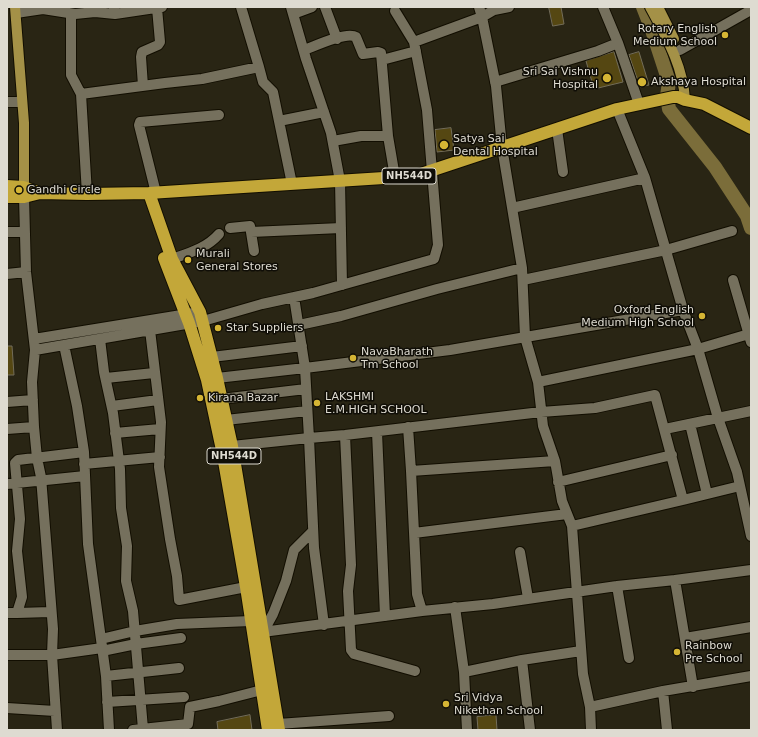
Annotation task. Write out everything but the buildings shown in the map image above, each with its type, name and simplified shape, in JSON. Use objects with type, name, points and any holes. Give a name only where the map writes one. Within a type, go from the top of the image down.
[{"type":"highway","name":"NH544D","points":[[682,96],[704,104],[751,128]]},
{"type":"highway","name":"NH544D","points":[[7,186],[24,192],[40,193],[148,193],[415,176],[617,108],[682,96],[705,97],[751,119]]},
{"type":"highway","name":"NH544D","points":[[7,198],[24,192]]},
{"type":"highway","name":"NH544D","points":[[148,193],[172,259],[201,316],[217,378],[232,446],[256,629],[262,690],[275,728]]},
{"type":"highway","name":"NH544D","points":[[148,193],[207,380],[222,450],[246,587],[256,629],[275,728]]},
{"type":"main road","points":[[650,7],[674,52],[680,70],[682,96]]},
{"type":"main road","points":[[658,7],[680,50],[686,67],[682,96]]},
{"type":"main road","points":[[15,10],[24,123],[24,192]]},
{"type":"street","points":[[15,10],[43,9],[71,14],[160,7],[160,42],[158,45],[142,52],[143,86]]},
{"type":"street","points":[[241,7],[263,82],[274,92],[292,184]]},
{"type":"street","points":[[312,7],[292,11],[332,133],[340,181],[342,285]]},
{"type":"street","points":[[326,7],[337,38]]},
{"type":"street","points":[[382,60],[415,47],[480,12],[509,7]]},
{"type":"street","points":[[603,7],[618,43],[639,104]]},
{"type":"street","points":[[35,345],[187,319],[262,304],[342,285],[434,259],[438,245],[427,110],[415,47],[398,8]]},
{"type":"street","points":[[680,50],[751,10]]},
{"type":"street","points":[[480,12],[495,82],[502,147],[522,268],[525,337],[538,382],[543,426],[555,460],[562,501],[572,526],[583,674],[590,707],[591,730]]},
{"type":"street","points":[[71,14],[71,75],[81,94],[87,194]]},
{"type":"street","points":[[304,50],[347,35],[355,36],[363,54],[380,52],[382,60],[388,136],[395,177]]},
{"type":"street","points":[[495,82],[598,51],[618,43]]},
{"type":"street","points":[[81,94],[202,79],[258,67]]},
{"type":"street","points":[[7,102],[22,102]]},
{"type":"street","points":[[617,108],[645,178],[683,310],[698,349],[718,418],[737,472],[751,536]]},
{"type":"street","points":[[279,121],[324,112]]},
{"type":"street","points":[[148,193],[139,125],[140,122],[219,115]]},
{"type":"street","points":[[557,129],[563,172]]},
{"type":"street","points":[[333,141],[361,136],[388,136]]},
{"type":"street","points":[[512,208],[645,178]]},
{"type":"street","points":[[24,192],[26,272],[35,345],[32,382],[34,428],[41,480],[50,612],[53,629],[52,656],[57,730]]},
{"type":"street","points":[[230,228],[250,226],[254,251]]},
{"type":"street","points":[[251,232],[341,228]]},
{"type":"street","points":[[523,280],[666,250],[732,231]]},
{"type":"street","points":[[7,232],[25,232]]},
{"type":"street","points":[[172,259],[210,244],[219,234]]},
{"type":"street","points":[[299,325],[341,316],[437,289],[522,268]]},
{"type":"street","points":[[7,274],[26,272]]},
{"type":"street","points":[[538,382],[750,338],[733,280]]},
{"type":"street","points":[[294,297],[305,368],[314,548],[324,625]]},
{"type":"street","points":[[217,378],[450,350],[683,310]]},
{"type":"street","points":[[35,345],[64,345],[100,339],[150,330],[187,319]]},
{"type":"street","points":[[150,330],[158,400],[160,429],[160,474],[177,576],[179,600],[246,587]]},
{"type":"street","points":[[100,339],[112,406],[119,460],[121,508],[127,546],[126,581],[133,611],[141,700],[138,729],[161,728],[188,724],[190,707],[262,690]]},
{"type":"street","points":[[64,345],[77,406],[84,452],[88,544],[106,676],[109,730]]},
{"type":"street","points":[[212,357],[302,346]]},
{"type":"street","points":[[106,378],[154,374]]},
{"type":"street","points":[[221,400],[306,389]]},
{"type":"street","points":[[232,446],[377,432],[541,412],[595,408],[655,395],[666,430],[683,500]]},
{"type":"street","points":[[7,402],[33,400]]},
{"type":"street","points":[[112,406],[158,400]]},
{"type":"street","points":[[226,420],[307,411]]},
{"type":"street","points":[[666,430],[751,411]]},
{"type":"street","points":[[690,424],[707,494]]},
{"type":"street","points":[[7,429],[34,428]]},
{"type":"street","points":[[408,428],[417,594],[422,611]]},
{"type":"street","points":[[116,433],[160,429]]},
{"type":"street","points":[[377,432],[385,616]]},
{"type":"street","points":[[345,435],[351,565],[348,591],[351,650],[354,654],[415,671]]},
{"type":"street","points":[[18,613],[22,597],[17,551],[20,518],[12,484],[16,461],[84,452]]},
{"type":"street","points":[[558,482],[672,455]]},
{"type":"street","points":[[84,464],[160,457]]},
{"type":"street","points":[[410,471],[555,460]]},
{"type":"street","points":[[12,484],[85,476]]},
{"type":"street","points":[[572,526],[740,486]]},
{"type":"street","points":[[414,533],[567,514]]},
{"type":"street","points":[[256,629],[273,614],[286,582],[294,550],[313,531]]},
{"type":"street","points":[[520,552],[528,598]]},
{"type":"street","points":[[102,646],[135,631],[188,623],[256,629],[324,625],[422,611],[493,604],[577,591],[751,570]]},
{"type":"street","points":[[675,580],[693,687]]},
{"type":"street","points":[[617,586],[629,658]]},
{"type":"street","points":[[455,608],[464,672],[467,730]]},
{"type":"street","points":[[7,613],[50,612]]},
{"type":"street","points":[[685,638],[751,627]]},
{"type":"street","points":[[7,655],[52,656],[102,646],[136,644],[181,638]]},
{"type":"street","points":[[464,672],[522,660],[581,651]]},
{"type":"street","points":[[522,660],[530,730]]},
{"type":"street","points":[[106,676],[179,668]]},
{"type":"street","points":[[590,707],[751,676]]},
{"type":"street","points":[[663,692],[667,730]]},
{"type":"street","points":[[107,702],[184,697]]},
{"type":"street","points":[[7,708],[56,711]]},
{"type":"street","points":[[275,728],[389,716]]},
{"type":"waterway","points":[[643,7],[669,82],[667,96],[669,109],[715,167],[747,216],[751,228]]},
{"type":"place","name":"Rotary English Medium School","points":[[725,35]]},
{"type":"place","name":"Sri Sai Vishnu Hospital","points":[[607,78]]},
{"type":"place","name":"Akshaya Hospital","points":[[642,82]]},
{"type":"place","name":"Satya Sai Dental Hospital","points":[[444,145]]},
{"type":"place","name":"Gandhi Circle","points":[[19,190]]},
{"type":"place","name":"Murali General Stores","points":[[188,260]]},
{"type":"place","name":"Oxford English Medium High School","points":[[702,316]]},
{"type":"place","name":"Star Suppliers","points":[[218,328]]},
{"type":"place","name":"NavaBharath Tm School","points":[[353,358]]},
{"type":"place","name":"Kirana Bazar","points":[[200,398]]},
{"type":"place","name":"LAKSHMI E.M.HIGH SCHOOL","points":[[317,403]]},
{"type":"place","name":"Rainbow Pre School","points":[[677,652]]},
{"type":"place","name":"Sri Vidya Nikethan School","points":[[446,704]]}]
